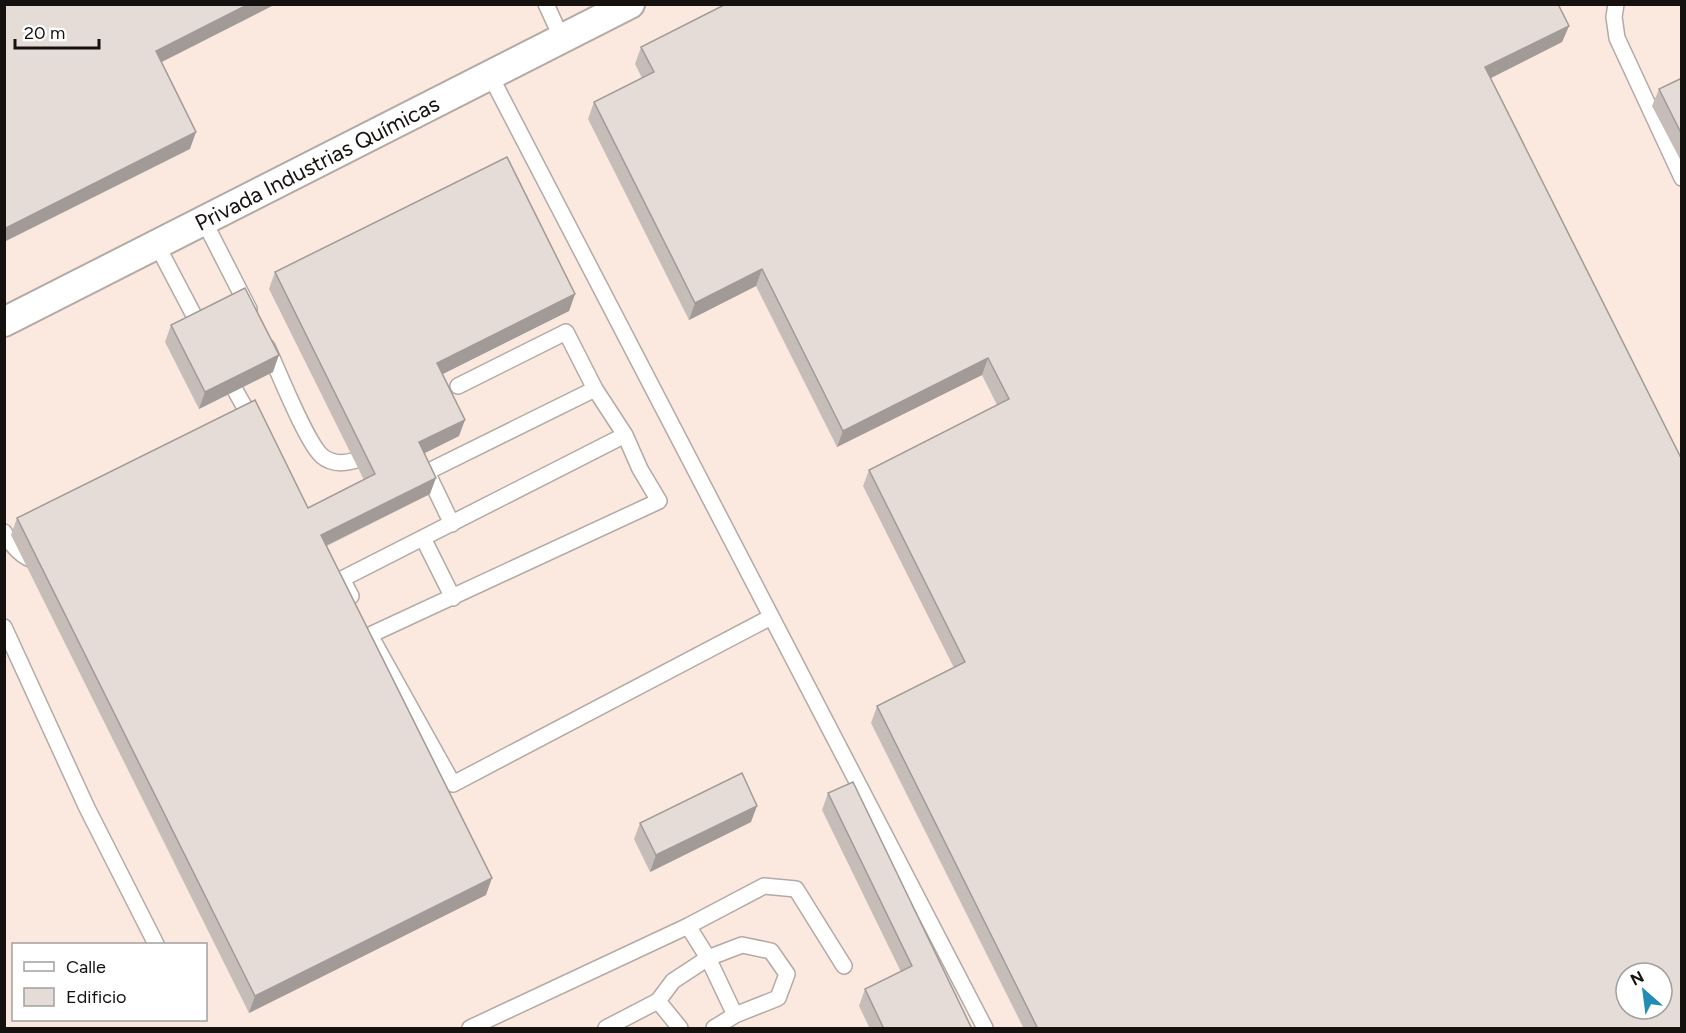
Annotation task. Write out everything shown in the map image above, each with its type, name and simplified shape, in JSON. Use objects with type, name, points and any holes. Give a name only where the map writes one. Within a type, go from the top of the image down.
[{"type":"street","name":"Privada Industrias Químicas","points":[[4,322],[630,4]]},
{"type":"lane","points":[[546,4],[562,39]]},
{"type":"lane","points":[[1616,4],[1614,18],[1617,38],[1682,178]]},
{"type":"lane","points":[[490,75],[985,1029]]},
{"type":"lane","points":[[204,221],[308,434],[322,456],[336,463],[357,461],[382,449]]},
{"type":"lane","points":[[157,245],[199,325]]},
{"type":"lane","points":[[458,386],[566,332],[595,389],[625,435],[640,469],[659,501],[453,598],[368,631],[453,784],[771,617]]},
{"type":"lane","points":[[452,524],[427,472],[595,389]]},
{"type":"lane","points":[[235,390],[258,431]]},
{"type":"lane","points":[[356,607],[342,579],[625,435]]},
{"type":"lane","points":[[8,530],[17,550],[29,560],[45,563],[56,558]]},
{"type":"lane","points":[[423,538],[453,598]]},
{"type":"lane","points":[[4,627],[87,808],[155,943]]},
{"type":"lane","points":[[470,1029],[687,926],[764,886],[796,889],[844,966]]},
{"type":"lane","points":[[687,926],[708,958],[735,1015]]},
{"type":"lane","points":[[606,1029],[658,1001],[673,981],[708,958],[742,945],[771,951],[787,974],[778,998],[735,1015],[714,1029]]},
{"type":"lane","points":[[658,1001],[680,1029]]},
{"type":"shaded area","points":[[5,5],[1681,5],[1681,1028],[5,1028]]},
{"type":"building","points":[[4,4],[249,4],[156,51],[196,132],[4,229]]},
{"type":"building","points":[[726,4],[1558,4],[1569,26],[1485,67],[1682,460],[1682,1029],[1038,1029],[877,706],[965,662],[869,470],[1009,399],[988,358],[843,431],[762,269],[695,303],[594,102],[654,72],[641,47]]},
{"type":"building","points":[[1682,78],[1682,135],[1659,89]]},
{"type":"building","points":[[507,157],[575,294],[437,363],[465,420],[419,442],[436,478],[321,535],[492,878],[255,996],[17,518],[255,400],[308,508],[375,474],[275,272]]},
{"type":"building","points":[[245,288],[279,355],[205,392],[171,325]]},
{"type":"building","points":[[742,773],[757,806],[656,855],[640,823]]},
{"type":"building","points":[[853,782],[972,1029],[884,1029],[865,989],[912,966],[828,793]]}]
